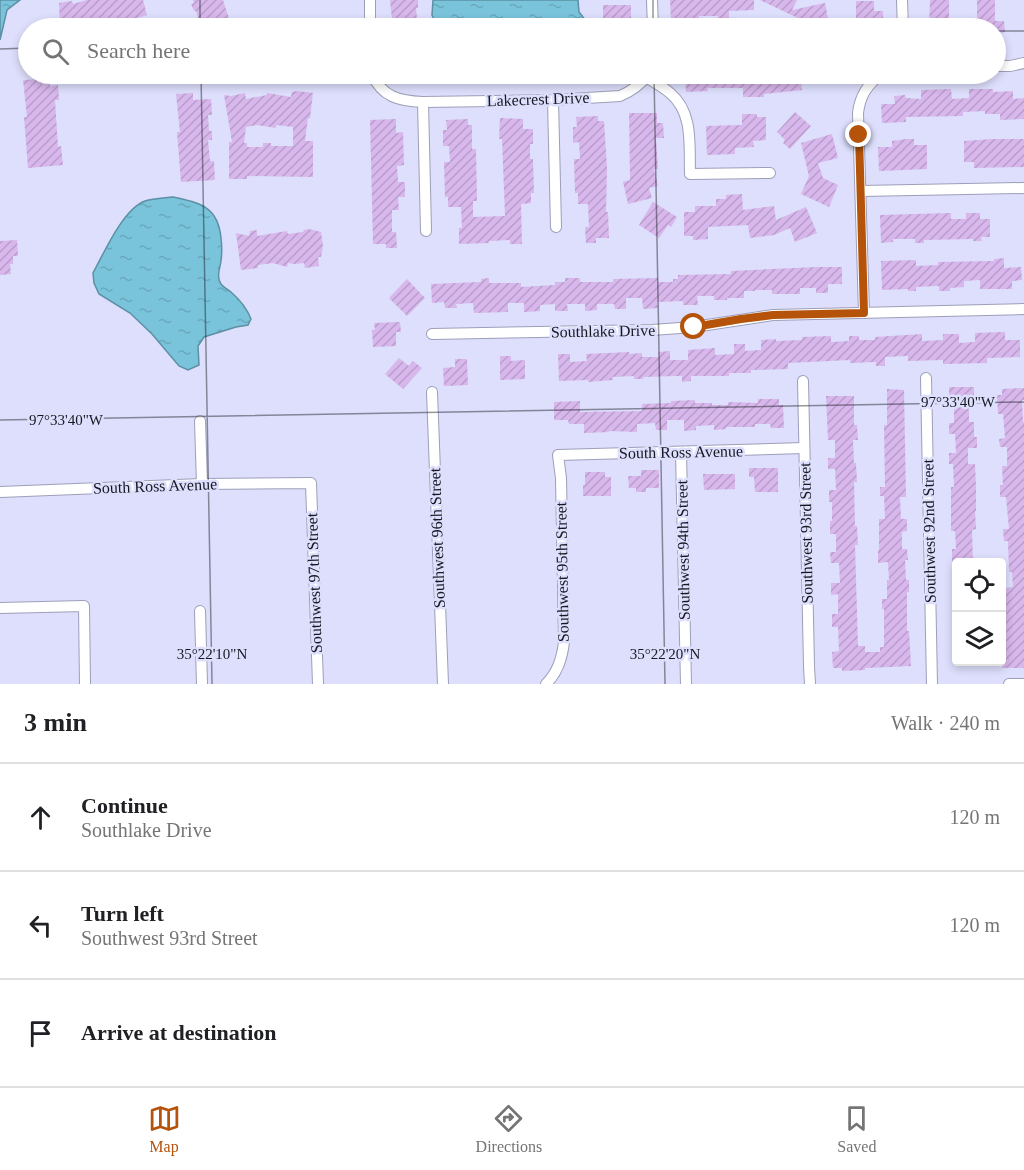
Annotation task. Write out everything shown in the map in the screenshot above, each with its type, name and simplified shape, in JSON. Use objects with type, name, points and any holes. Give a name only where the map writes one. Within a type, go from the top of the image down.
[{"type":"street","points":[[370,0],[370,18]]},
{"type":"street","points":[[652,0],[653,18]]},
{"type":"street","points":[[902,0],[903,18]]},
{"type":"street","points":[[1006,66],[1024,63]]},
{"type":"street","points":[[378,84],[395,98],[403,101],[423,102],[426,231]]},
{"type":"street","name":"Lakecrest Drive","points":[[423,102],[553,100],[620,96],[640,84]]},
{"type":"street","points":[[659,84],[682,107],[687,117],[690,174],[770,173]]},
{"type":"street","points":[[864,313],[859,106],[864,92],[871,84]]},
{"type":"street","points":[[553,100],[556,227]]},
{"type":"street","points":[[861,191],[1024,188]]},
{"type":"street","name":"Southlake Drive","points":[[432,334],[652,330],[694,327],[773,315],[1024,309]]},
{"type":"street","name":"Southwest 92nd Street","points":[[926,378],[932,684]]},
{"type":"street","name":"Southwest 93rd Street","points":[[803,381],[810,684]]},
{"type":"street","name":"Southwest 96th Street","points":[[432,392],[443,684]]},
{"type":"street","points":[[200,421],[202,484]]},
{"type":"street","name":"South Ross Avenue","points":[[558,455],[804,448]]},
{"type":"street","name":"Southwest 94th Street","points":[[681,452],[686,684]]},
{"type":"street","name":"Southwest 95th Street","points":[[546,684],[562,657],[564,642],[561,478],[558,455]]},
{"type":"street","name":"South Ross Avenue","points":[[0,492],[202,484],[311,483]]},
{"type":"street","name":"Southwest 97th Street","points":[[311,483],[318,684]]},
{"type":"street","points":[[0,608],[84,606],[85,684]]},
{"type":"street","points":[[200,611],[202,684]]},
{"type":"street","points":[[1009,684],[1024,684]]},
{"type":"water","points":[[0,0],[20,0],[7,10],[0,40]]},
{"type":"water","points":[[433,0],[578,0],[579,12],[584,18],[433,18]]},
{"type":"water","points":[[173,197],[200,204],[216,219],[222,244],[220,281],[240,301],[251,319],[248,325],[204,337],[198,346],[199,365],[188,370],[179,366],[152,334],[130,313],[99,294],[93,273],[115,232],[129,213],[145,201]]},
{"type":"building","points":[[87,0],[143,0],[147,15],[137,18],[60,18],[59,3],[72,1],[73,4]]},
{"type":"building","points":[[193,0],[223,0],[229,18],[198,18],[191,4],[194,3]]},
{"type":"building","points":[[390,0],[418,0],[417,18],[392,18]]},
{"type":"building","points":[[670,0],[754,0],[754,10],[729,11],[729,18],[699,16],[699,18],[671,18]]},
{"type":"building","points":[[760,0],[797,0],[792,10],[825,3],[828,18],[798,18]]},
{"type":"building","points":[[930,0],[949,0],[949,18],[929,18]]},
{"type":"building","points":[[977,0],[995,0],[995,18],[977,18]]},
{"type":"building","points":[[856,1],[874,1],[874,11],[883,11],[883,18],[856,18]]},
{"type":"building","points":[[603,5],[631,5],[631,18],[603,18]]},
{"type":"building","points":[[23,84],[58,85],[59,100],[55,100],[58,147],[61,146],[63,165],[28,168],[24,117],[27,117]]},
{"type":"building","points":[[686,84],[801,84],[802,90],[764,94],[764,97],[743,97],[743,88],[707,88],[708,91],[686,92]]},
{"type":"building","points":[[951,89],[952,99],[969,98],[969,89],[993,89],[993,92],[1013,91],[1013,99],[1024,98],[1024,119],[1000,120],[1000,114],[985,114],[985,111],[963,112],[963,116],[906,117],[906,122],[882,123],[881,104],[895,104],[894,96],[905,95],[906,98],[921,99],[921,90]]},
{"type":"building","points":[[292,92],[313,93],[305,141],[313,141],[313,177],[247,176],[247,179],[229,179],[229,142],[232,142],[224,95],[245,93],[246,99],[267,95],[267,93],[291,97]],"holes":[[[257,125],[276,128],[276,125],[293,127],[293,146],[271,146],[271,143],[263,143],[263,147],[247,147],[247,143],[244,143],[246,127]]]},
{"type":"building","points":[[193,93],[193,100],[211,99],[212,115],[208,115],[212,140],[208,140],[210,161],[214,161],[215,180],[181,182],[177,132],[180,132],[176,94]]},
{"type":"building","points":[[795,112],[811,126],[790,149],[783,143],[785,140],[777,132]]},
{"type":"building","points":[[629,113],[657,113],[657,123],[663,123],[664,138],[656,138],[658,169],[654,169],[658,186],[649,188],[652,198],[628,204],[623,182],[630,180]]},
{"type":"building","points":[[742,114],[757,114],[757,117],[766,117],[766,140],[753,141],[754,147],[735,148],[735,154],[707,155],[706,126],[742,125]]},
{"type":"building","points":[[598,116],[598,121],[604,121],[607,168],[606,212],[608,212],[609,238],[596,238],[596,243],[586,243],[585,227],[589,227],[588,204],[578,204],[578,193],[575,193],[574,159],[580,159],[579,142],[573,143],[573,127],[577,127],[576,117]]},
{"type":"building","points":[[500,118],[523,119],[523,129],[533,129],[530,159],[533,159],[534,193],[531,193],[531,203],[521,204],[522,244],[510,244],[510,240],[459,244],[459,228],[462,228],[461,207],[448,207],[448,197],[445,197],[444,162],[450,162],[449,146],[443,146],[443,130],[447,130],[446,120],[468,119],[468,125],[472,125],[472,149],[476,149],[477,201],[473,201],[473,217],[505,216],[502,139],[499,139]]},
{"type":"building","points":[[396,119],[396,133],[403,132],[404,165],[397,166],[398,182],[405,182],[405,197],[398,197],[399,210],[392,210],[392,232],[396,232],[397,248],[386,248],[386,244],[373,244],[370,120]]},
{"type":"building","points":[[832,134],[838,158],[818,163],[823,178],[838,185],[829,207],[801,194],[809,176],[801,143]]},
{"type":"building","points":[[914,139],[914,145],[927,145],[927,169],[879,171],[878,147],[892,147],[892,141]]},
{"type":"building","points":[[1024,139],[1024,167],[974,168],[974,162],[964,162],[964,141]]},
{"type":"building","points":[[742,194],[743,210],[774,206],[776,220],[806,207],[817,233],[795,242],[790,228],[774,235],[750,238],[748,225],[708,227],[708,239],[693,240],[693,236],[684,236],[684,212],[695,212],[695,206],[716,206],[716,199],[726,199],[726,195]]},
{"type":"building","points":[[653,202],[677,217],[671,227],[668,225],[659,238],[639,225]]},
{"type":"building","points":[[951,213],[951,219],[966,219],[966,213],[980,213],[980,219],[990,219],[990,237],[981,237],[982,241],[973,241],[973,239],[924,240],[924,243],[915,243],[915,239],[893,239],[893,242],[881,243],[880,215]]},
{"type":"building","points":[[309,229],[321,232],[323,246],[321,257],[318,257],[319,266],[305,268],[304,263],[288,263],[287,267],[273,263],[241,270],[236,233],[249,236],[250,231],[257,230],[257,236],[287,231],[288,234],[303,232]]},
{"type":"building","points":[[17,240],[18,256],[13,256],[13,264],[10,264],[11,274],[0,275],[0,241]]},
{"type":"building","points":[[1004,258],[1004,268],[1021,267],[1022,280],[1012,281],[1012,289],[980,289],[980,280],[964,281],[964,287],[950,288],[950,291],[939,291],[939,286],[916,287],[916,291],[882,290],[881,261],[916,260],[916,266],[938,265],[938,262],[994,261],[994,259]]},
{"type":"building","points":[[842,267],[842,284],[828,284],[828,293],[816,293],[816,288],[800,288],[800,294],[772,294],[772,290],[755,290],[744,291],[744,298],[714,300],[714,296],[697,296],[698,305],[683,305],[683,301],[657,302],[658,308],[643,309],[642,298],[626,298],[626,309],[615,309],[614,304],[597,304],[597,310],[585,311],[585,304],[567,304],[568,311],[555,311],[555,304],[540,305],[540,311],[524,312],[524,303],[508,303],[508,312],[474,313],[473,303],[456,304],[457,308],[445,308],[444,302],[432,303],[431,284],[481,282],[481,279],[489,278],[489,283],[521,283],[521,287],[555,285],[555,282],[565,282],[565,278],[580,278],[580,282],[613,282],[613,279],[658,278],[658,282],[673,282],[673,279],[678,279],[678,275],[731,274],[731,271]]},
{"type":"building","points":[[407,279],[425,298],[407,316],[389,298]]},
{"type":"building","points":[[400,322],[401,332],[396,332],[396,346],[373,347],[374,323]]},
{"type":"building","points":[[1005,332],[1005,340],[1020,340],[1020,357],[987,358],[987,363],[943,364],[943,360],[908,361],[908,356],[885,357],[885,366],[876,366],[876,362],[850,363],[850,360],[788,363],[788,369],[751,370],[751,373],[729,373],[729,376],[691,376],[691,381],[682,382],[682,376],[643,377],[643,379],[634,379],[634,376],[612,377],[613,380],[588,382],[588,380],[559,381],[558,354],[570,354],[570,362],[587,361],[586,354],[629,352],[629,354],[642,353],[642,357],[659,357],[658,352],[670,351],[670,360],[688,360],[688,350],[715,348],[715,355],[734,354],[734,344],[745,344],[745,351],[761,350],[761,340],[802,340],[802,337],[831,336],[831,342],[849,341],[849,336],[859,336],[859,340],[875,340],[875,337],[922,334],[922,341],[943,340],[943,334],[959,334],[959,343],[975,342],[975,333]]},
{"type":"building","points":[[500,356],[511,356],[511,361],[525,360],[525,379],[500,380]]},
{"type":"building","points":[[399,358],[409,366],[413,361],[422,368],[403,389],[385,374]]},
{"type":"building","points":[[455,359],[467,359],[468,385],[444,386],[443,368],[455,367]]},
{"type":"building","points":[[949,387],[974,387],[974,401],[969,401],[969,422],[974,422],[977,448],[968,448],[968,464],[975,464],[976,529],[972,530],[973,558],[952,558],[952,549],[956,549],[955,531],[951,531],[951,487],[954,487],[953,464],[949,464],[949,453],[956,453],[955,434],[949,434],[949,423],[954,423],[954,399],[949,399]]},
{"type":"building","points":[[1024,388],[1024,400],[1022,400],[1024,422],[1024,668],[1002,668],[1006,666],[1006,588],[1013,587],[1012,572],[1009,572],[1008,541],[1004,541],[1003,529],[1009,529],[1006,497],[1000,497],[1000,485],[1003,485],[1002,466],[1007,466],[1007,447],[1000,447],[999,439],[1005,438],[1003,414],[998,414],[997,395],[1002,395],[1002,389]]},
{"type":"building","points":[[887,389],[904,390],[906,497],[900,497],[901,519],[907,519],[907,531],[902,532],[902,549],[907,549],[908,560],[905,560],[906,580],[909,580],[907,631],[909,631],[911,666],[842,671],[842,668],[833,668],[832,652],[839,651],[838,627],[832,627],[832,614],[838,614],[838,594],[831,595],[831,583],[840,583],[839,563],[831,563],[830,552],[836,552],[836,534],[830,534],[832,502],[829,502],[829,490],[836,490],[835,469],[828,469],[828,458],[835,458],[835,440],[828,440],[826,396],[854,396],[854,425],[857,425],[858,440],[853,440],[857,482],[854,482],[858,545],[855,545],[858,646],[865,646],[865,652],[880,652],[880,647],[884,647],[882,599],[887,599],[887,580],[889,580],[888,562],[878,563],[879,519],[885,519],[884,496],[880,496],[880,487],[885,487],[884,425],[887,425]]},
{"type":"building","points":[[758,399],[779,399],[779,405],[783,405],[784,428],[771,428],[770,424],[755,424],[755,427],[726,427],[726,429],[714,430],[714,425],[696,426],[696,430],[684,431],[684,420],[667,420],[667,430],[656,430],[655,423],[637,424],[637,432],[584,433],[584,424],[569,424],[568,420],[554,420],[554,402],[580,401],[580,412],[642,411],[642,404],[671,403],[671,401],[695,400],[695,403],[728,405],[728,402],[758,403]]},
{"type":"building","points":[[749,468],[778,468],[778,492],[755,492],[754,477],[749,477]]},
{"type":"building","points":[[641,470],[659,470],[659,488],[646,488],[646,492],[636,492],[636,488],[629,488],[628,476],[641,476]]},
{"type":"building","points":[[585,472],[605,472],[605,477],[611,477],[611,496],[583,496]]},
{"type":"building","points":[[703,474],[735,474],[735,489],[704,490]]},
{"type":"route","points":[[694,327],[773,315],[864,313],[859,135]]}]
